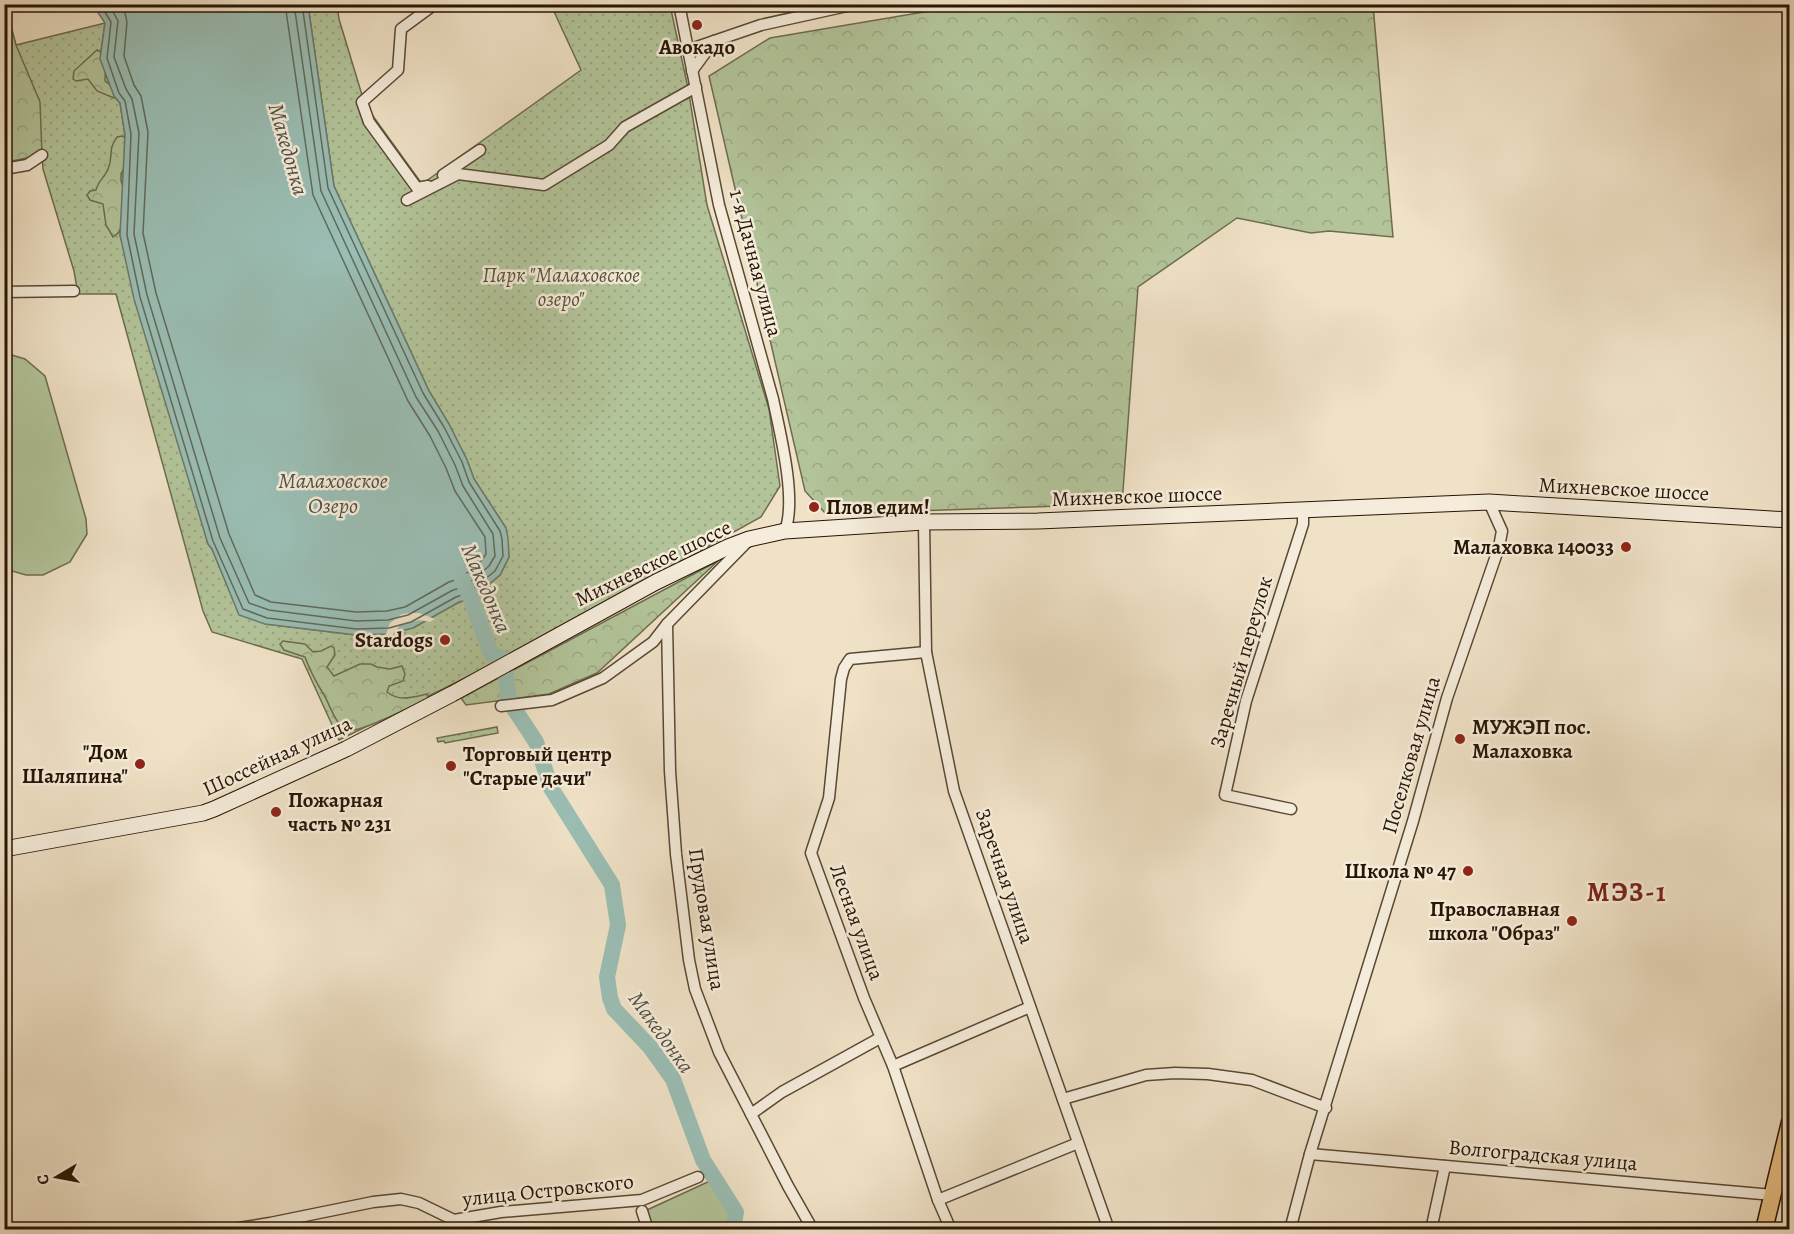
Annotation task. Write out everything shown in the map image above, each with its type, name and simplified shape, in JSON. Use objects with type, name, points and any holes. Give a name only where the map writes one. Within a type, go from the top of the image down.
[{"type":"main road","name":"Михневское шоссе","points":[[515,660],[656,582],[749,540],[785,531],[924,522],[1038,521],[1489,502],[1790,520]]},
{"type":"main road","name":"Шоссейная улица","points":[[4,849],[203,813],[346,749],[515,660]]},
{"type":"main road","points":[[1764,1230],[1790,1122]]},
{"type":"street","name":"1-я Дачная улица","points":[[679,4],[719,205],[777,417],[788,484],[789,522],[785,531]]},
{"type":"street","points":[[688,50],[761,25],[850,5]]},
{"type":"street","points":[[429,6],[401,29],[398,70],[362,102],[369,122],[417,188],[425,188],[480,150]]},
{"type":"street","points":[[692,71],[714,41]]},
{"type":"street","points":[[407,200],[458,174],[544,185],[609,145],[625,127],[696,87]]},
{"type":"street","points":[[4,169],[27,165],[42,155]]},
{"type":"street","points":[[4,292],[74,291]]},
{"type":"street","name":"Поселковая улица","points":[[1290,1230],[1310,1154],[1413,821],[1447,698],[1499,547],[1502,531],[1489,502]]},
{"type":"street","name":"Заречный переулок","points":[[1291,809],[1226,795],[1246,701],[1303,524],[1303,511]]},
{"type":"street","name":"Заречная улица","points":[[924,522],[926,652],[954,791],[1109,1230]]},
{"type":"street","points":[[501,706],[552,700],[603,678],[653,642],[667,624],[749,540]]},
{"type":"street","name":"Прудовая улица","points":[[667,624],[671,783],[676,854],[695,989],[715,1042],[813,1230]]},
{"type":"street","name":"Лесная улица","points":[[926,652],[850,659],[844,668],[829,798],[811,853],[880,1038],[893,1066],[938,1200],[951,1230]]},
{"type":"street","points":[[893,1066],[1030,1007]]},
{"type":"street","points":[[751,1114],[782,1092],[880,1038]]},
{"type":"street","points":[[1063,1099],[1146,1075],[1175,1072],[1252,1080],[1326,1108]]},
{"type":"street","points":[[938,1200],[1078,1143]]},
{"type":"street","name":"Волгоградская улица","points":[[1310,1154],[1773,1195]]},
{"type":"street","points":[[1431,1230],[1445,1166]]},
{"type":"street","name":"улица Островского","points":[[226,1230],[270,1226],[373,1202],[400,1199],[419,1203],[455,1225],[501,1212],[642,1200],[698,1177]]},
{"type":"street","points":[[642,1211],[648,1230]]},
{"type":"green space","points":[[5,4],[16,45],[40,102],[42,155],[7,162],[5,162]]},
{"type":"green space","points":[[971,4],[1373,5],[1393,237],[1329,231],[1311,233],[1237,218],[1138,287],[1122,504],[826,514],[805,491],[709,76],[770,38]]},
{"type":"green space","name":"Парк \"Малаховское озеро\"","points":[[5,5],[16,45],[105,23],[100,59],[114,96],[120,103],[125,135],[120,235],[208,544],[239,614],[266,624],[356,635],[413,628],[459,602],[471,599],[500,575],[509,557],[506,528],[474,479],[449,424],[429,391],[334,186],[308,5],[337,5],[339,19],[365,105],[422,184],[581,70],[551,5],[670,5],[688,88],[707,205],[769,409],[780,486],[761,517],[504,659],[339,740],[302,659],[212,632],[203,611],[116,294],[78,294],[74,271],[43,169],[42,155],[5,162]]},
{"type":"green space","points":[[97,50],[106,55],[105,81],[117,90],[118,97],[114,98],[97,91],[88,79],[76,81],[73,79],[74,71]]},
{"type":"green space","points":[[117,137],[125,138],[121,181],[126,194],[122,200],[121,226],[113,237],[106,225],[103,204],[90,200],[87,195],[90,191],[96,190],[107,172],[114,142]]},
{"type":"green space","points":[[5,353],[25,359],[45,376],[86,519],[87,534],[70,562],[43,575],[26,575],[5,569]]},
{"type":"green space","points":[[718,561],[597,673],[549,694],[466,705],[461,698]]},
{"type":"green space","points":[[283,641],[305,644],[313,652],[331,646],[334,648],[335,655],[327,667],[334,676],[360,664],[371,664],[390,669],[402,666],[405,674],[403,681],[389,686],[387,692],[401,698],[427,694],[428,698],[366,727],[351,730],[337,721],[305,657],[284,650],[280,644]]},
{"type":"green space","points":[[497,727],[498,733],[445,743],[444,741],[438,742],[437,738]]},
{"type":"green space","points":[[712,1180],[732,1212],[730,1229],[653,1229],[647,1210]]},
{"type":"water","name":"Малаховское Озеро","points":[[93,5],[308,5],[334,186],[429,391],[449,424],[474,479],[506,528],[509,557],[500,575],[471,599],[459,602],[413,628],[389,634],[356,635],[265,624],[239,615],[208,544],[134,299],[120,235],[125,135],[120,103],[114,96],[100,59],[105,23]]},
{"type":"pier","points":[[419,613],[435,619],[430,622],[419,620],[400,625],[392,636],[385,637],[390,623],[402,614]]},
{"type":"waterway","name":"Македонка","points":[[462,580],[491,654],[504,659],[509,701],[536,742],[551,788],[612,885],[618,925],[607,977],[614,1009],[650,1047],[673,1079],[703,1160],[736,1212],[733,1230]]},
{"type":"place","name":"Авокадо","points":[[697,25]]},
{"type":"place","name":"Плов едим!","points":[[814,507]]},
{"type":"place","name":"Малаховка 140033","points":[[1626,547]]},
{"type":"place","name":"Stardogs","points":[[445,640]]},
{"type":"place","name":"МУЖЭП пос. Малаховка","points":[[1460,739]]},
{"type":"place","name":"\"Дом Шаляпина\"","points":[[140,764]]},
{"type":"place","name":"Торговый центр \"Старые дачи\"","points":[[451,766]]},
{"type":"place","name":"Пожарная часть № 231","points":[[276,812]]},
{"type":"place","name":"Школа № 47","points":[[1468,871]]},
{"type":"place","name":"Православная школа \"Образ\"","points":[[1572,921]]},
{"type":"district","name":"МЭЗ-1","points":[[1627,892]]}]
